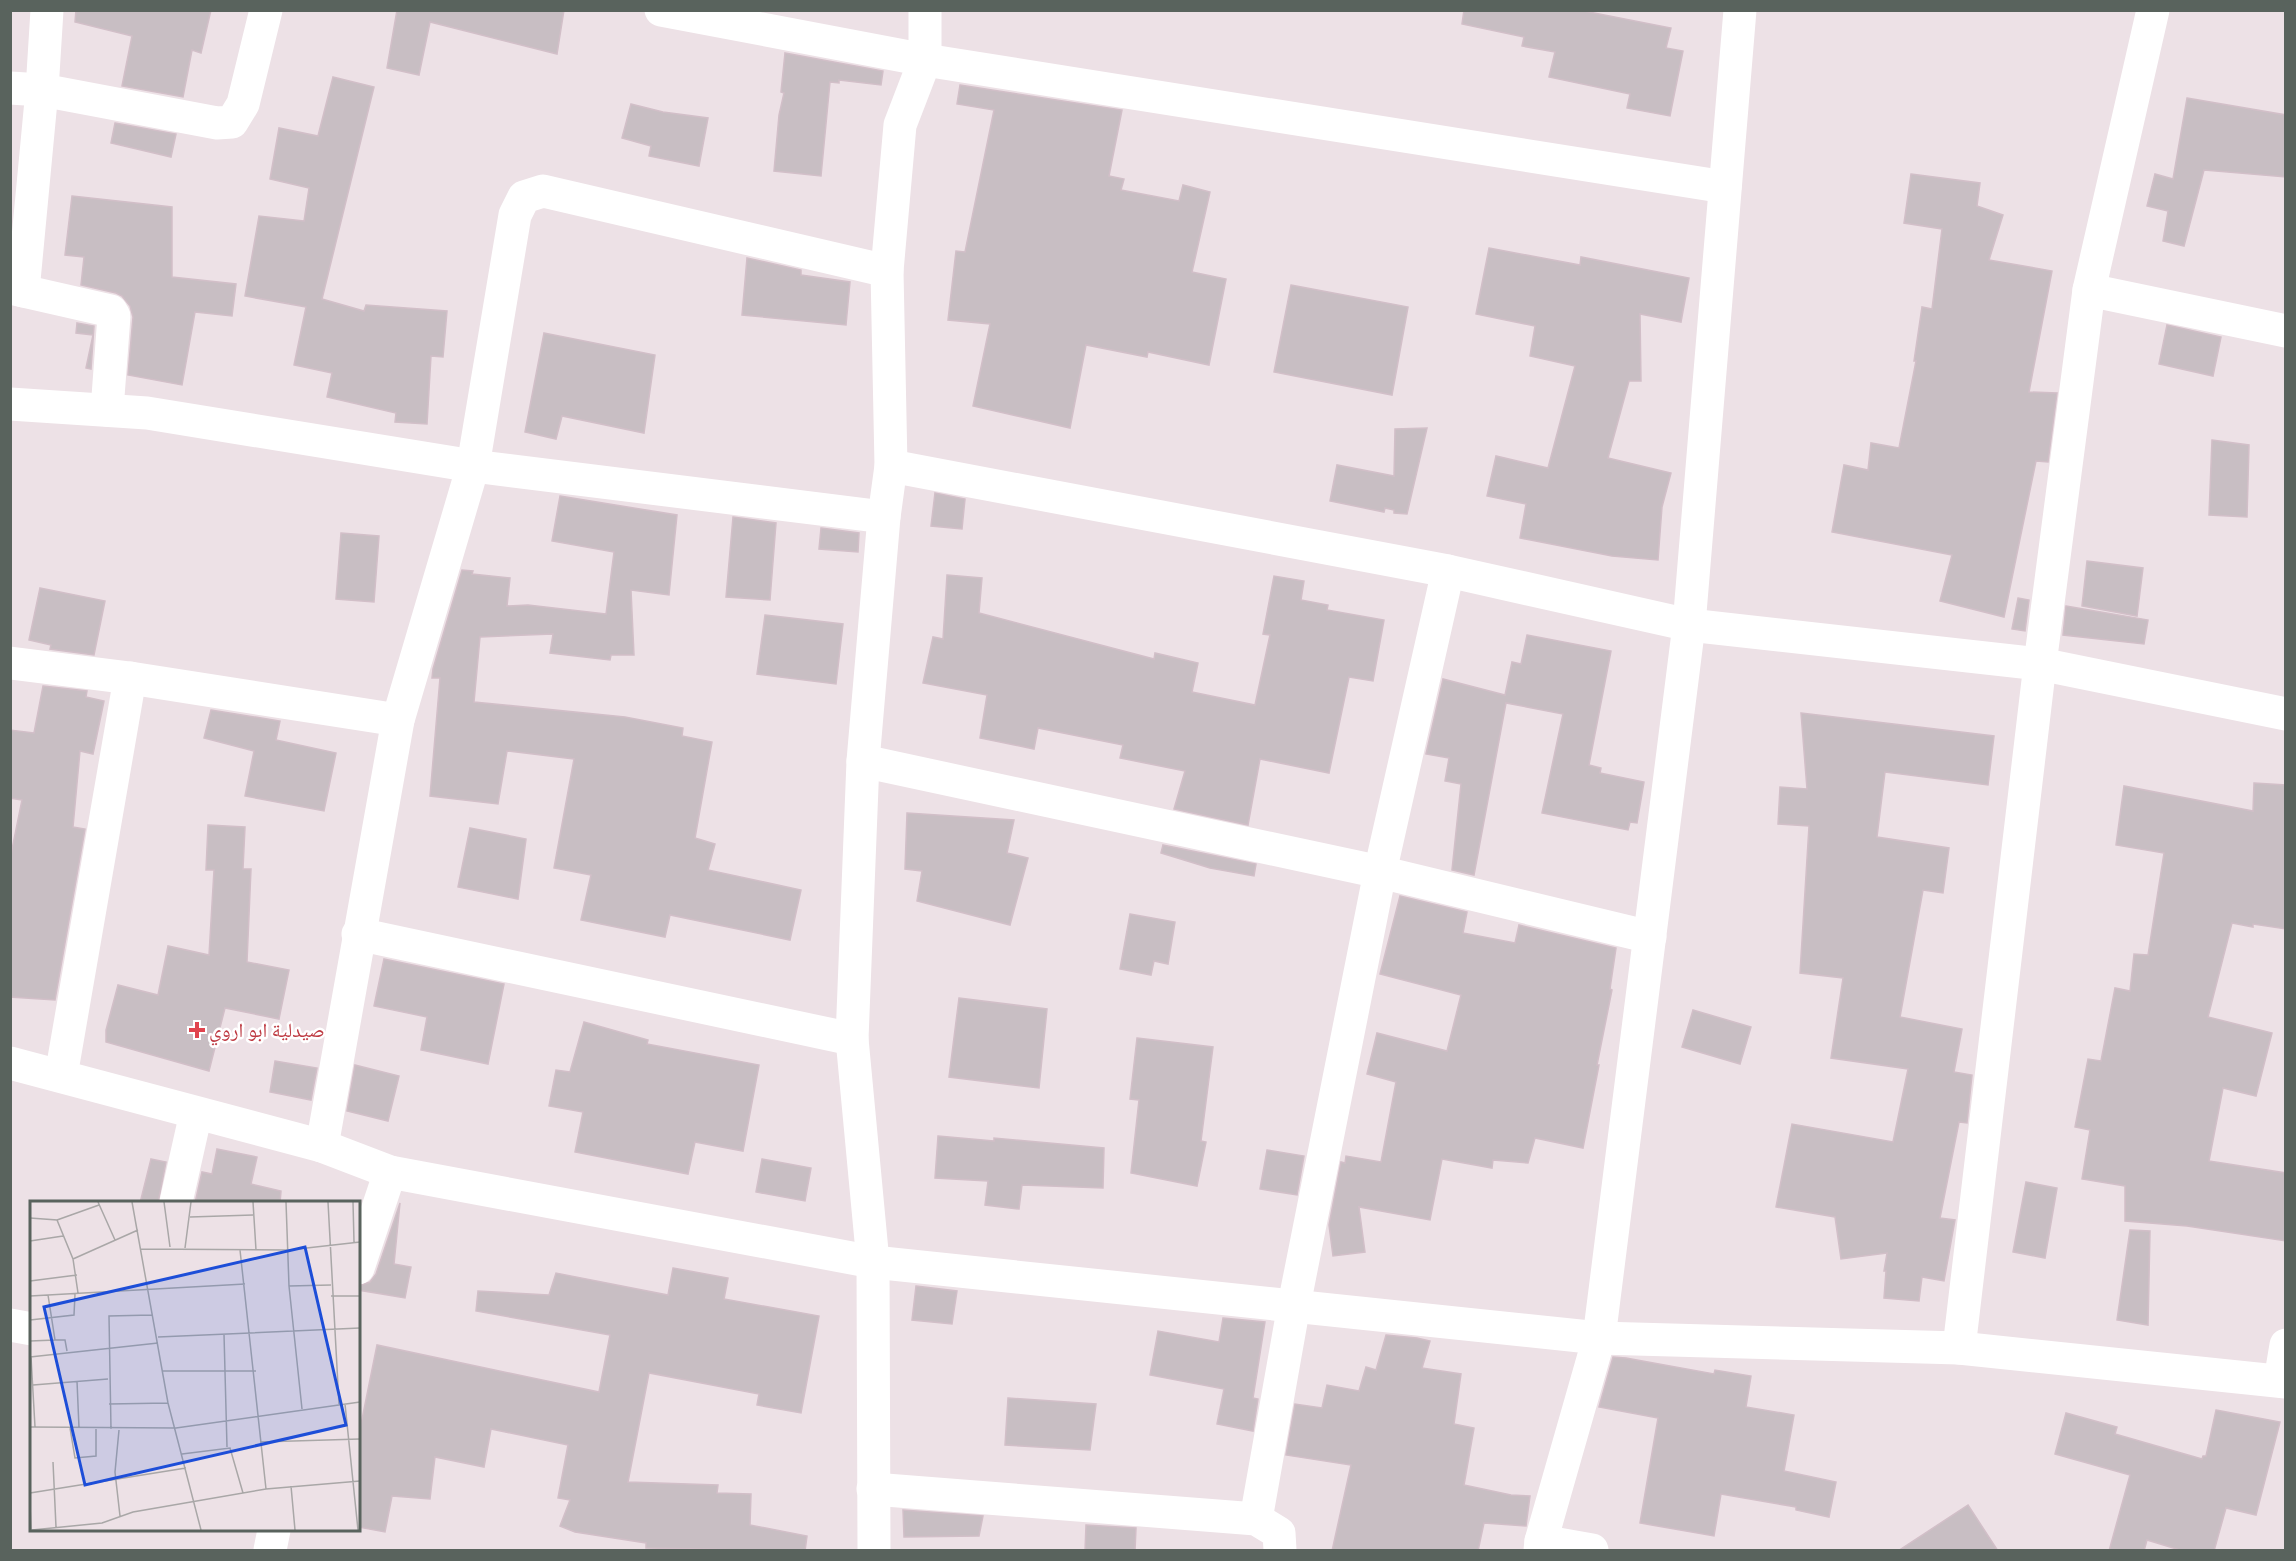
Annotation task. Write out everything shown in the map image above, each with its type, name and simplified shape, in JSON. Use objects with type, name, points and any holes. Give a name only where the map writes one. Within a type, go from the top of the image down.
[{"type":"street","points":[[47,10],[26,89],[17,290],[111,310],[114,316],[107,410]]},
{"type":"street","points":[[26,89],[217,123],[232,122],[243,104],[266,10]]},
{"type":"street","points":[[661,10],[925,60],[1725,187]]},
{"type":"street","points":[[874,1551],[873,1262],[852,1040],[862,761],[884,517],[891,466],[887,271],[900,124],[925,60],[925,10]]},
{"type":"street","points":[[1592,1551],[1541,1546],[1599,1338],[1689,625],[1740,10]]},
{"type":"street","points":[[1959,1348],[2040,664],[2090,290],[2153,10]]},
{"type":"street","points":[[322,1146],[398,720],[473,466],[515,215],[524,197],[543,191],[887,271]]},
{"type":"street","points":[[2090,290],[2286,331]]},
{"type":"street","points":[[10,404],[147,413],[473,466],[884,517]]},
{"type":"street","points":[[891,466],[1448,571],[1689,625],[2040,664],[2286,714]]},
{"type":"street","points":[[1256,1519],[1294,1305],[1380,872],[1448,571]]},
{"type":"street","points":[[10,663],[130,678],[398,720]]},
{"type":"street","points":[[61,1076],[130,678]]},
{"type":"street","points":[[862,761],[1380,872],[1650,937]]},
{"type":"street","points":[[358,934],[852,1040]]},
{"type":"street","points":[[10,1063],[322,1146],[390,1172],[873,1262],[1599,1338],[1959,1348],[2283,1381],[2286,1345]]},
{"type":"street","points":[[176,1201],[196,1113]]},
{"type":"street","points":[[360,1262],[390,1172]]},
{"type":"street","points":[[10,1325],[30,1329]]},
{"type":"street","points":[[873,1489],[1256,1519],[1279,1533],[1280,1551]]},
{"type":"street","points":[[270,1551],[274,1531]]},
{"type":"building","points":[[76,10],[211,10],[201,53],[192,50],[183,97],[122,86],[132,36],[75,22]]},
{"type":"building","points":[[397,10],[564,10],[557,54],[430,22],[419,75],[387,68]]},
{"type":"building","points":[[1464,10],[1579,10],[1671,28],[1666,48],[1683,51],[1670,116],[1627,108],[1630,94],[1549,77],[1555,52],[1522,46],[1524,37],[1462,24]]},
{"type":"building","points":[[785,53],[883,71],[881,85],[839,80],[839,83],[830,82],[821,176],[774,171],[779,115],[784,93],[781,92]]},
{"type":"building","points":[[333,77],[374,87],[322,299],[364,311],[366,305],[447,311],[443,357],[431,356],[427,424],[395,422],[396,413],[327,397],[332,373],[294,365],[306,307],[245,296],[259,216],[304,221],[309,188],[270,179],[279,128],[318,136]]},
{"type":"building","points":[[960,85],[1122,110],[1109,176],[1124,179],[1121,190],[1179,201],[1183,185],[1210,192],[1192,272],[1226,279],[1209,365],[1148,352],[1147,357],[1086,345],[1070,428],[973,406],[990,324],[948,320],[956,251],[965,252],[994,110],[957,104]]},
{"type":"building","points":[[2187,98],[2286,115],[2286,177],[2204,170],[2184,246],[2163,241],[2168,211],[2147,206],[2155,174],[2173,179]]},
{"type":"building","points":[[631,104],[663,112],[708,118],[699,166],[649,156],[651,146],[622,138]]},
{"type":"building","points":[[115,123],[176,134],[171,157],[111,143]]},
{"type":"building","points":[[1911,174],[1980,183],[1977,206],[2003,215],[1989,260],[2052,271],[2029,392],[2057,393],[2048,462],[2036,461],[2004,617],[1940,601],[1952,555],[1832,532],[1844,465],[1868,470],[1871,443],[1899,448],[1916,361],[1914,361],[1922,307],[1932,309],[1942,229],[1904,223]]},
{"type":"building","points":[[72,196],[172,207],[172,277],[236,284],[232,316],[195,312],[182,385],[128,375],[133,317],[130,306],[122,296],[116,293],[81,285],[84,257],[65,255]]},
{"type":"building","points":[[1489,248],[1580,265],[1581,257],[1689,278],[1681,322],[1640,314],[1641,381],[1629,381],[1608,458],[1671,473],[1662,507],[1658,560],[1612,556],[1520,538],[1526,504],[1487,496],[1496,456],[1548,468],[1575,366],[1530,356],[1535,326],[1476,314]]},
{"type":"building","points":[[747,258],[801,270],[801,275],[850,282],[846,325],[742,315]]},
{"type":"building","points":[[1291,285],[1408,307],[1392,395],[1274,372]]},
{"type":"building","points":[[77,323],[94,326],[91,369],[86,368],[93,335],[76,333]]},
{"type":"building","points":[[2167,325],[2221,337],[2213,376],[2159,364]]},
{"type":"building","points":[[544,333],[655,355],[644,433],[562,416],[556,439],[525,432]]},
{"type":"building","points":[[1427,428],[1407,514],[1394,513],[1394,510],[1385,508],[1384,512],[1330,501],[1337,465],[1394,476],[1395,429]]},
{"type":"building","points":[[2212,440],[2249,445],[2247,517],[2209,515]]},
{"type":"building","points":[[935,493],[965,499],[962,529],[931,526]]},
{"type":"building","points":[[560,496],[677,515],[669,595],[631,590],[634,655],[611,655],[610,660],[550,653],[553,634],[480,637],[474,702],[625,717],[683,728],[682,736],[712,742],[695,838],[715,844],[708,870],[801,890],[790,940],[670,915],[665,937],[581,920],[591,875],[554,868],[574,759],[507,751],[498,804],[430,796],[440,678],[432,678],[433,669],[462,570],[473,571],[472,574],[510,578],[507,606],[528,605],[606,614],[614,552],[552,541]]},
{"type":"building","points":[[733,517],[776,523],[770,600],[726,597]]},
{"type":"building","points":[[821,528],[859,533],[858,552],[819,549]]},
{"type":"building","points":[[341,533],[379,536],[374,602],[336,599]]},
{"type":"building","points":[[2087,561],[2143,568],[2137,616],[2082,606]]},
{"type":"building","points":[[947,575],[982,578],[979,613],[1154,659],[1155,653],[1198,663],[1192,692],[1255,705],[1270,635],[1263,634],[1274,576],[1304,581],[1301,600],[1328,605],[1327,610],[1384,620],[1373,681],[1349,677],[1329,773],[1260,759],[1248,825],[1174,809],[1185,771],[1120,758],[1123,745],[1038,728],[1034,749],[980,738],[987,695],[923,683],[933,637],[943,639]]},
{"type":"building","points":[[40,588],[105,601],[94,655],[50,649],[51,645],[29,640]]},
{"type":"building","points":[[2018,598],[2029,600],[2025,631],[2012,629]]},
{"type":"building","points":[[2066,606],[2148,620],[2144,644],[2063,635]]},
{"type":"building","points":[[765,615],[843,624],[836,684],[757,674]]},
{"type":"building","points":[[1527,635],[1611,651],[1589,765],[1601,768],[1600,773],[1644,782],[1637,823],[1630,822],[1628,830],[1542,813],[1563,714],[1506,703],[1474,875],[1452,870],[1461,784],[1445,781],[1449,758],[1426,754],[1443,679],[1505,695],[1512,662],[1521,664]]},
{"type":"building","points":[[43,686],[87,691],[86,697],[104,701],[93,754],[80,751],[73,827],[85,829],[55,1000],[10,997],[10,859],[22,800],[10,798],[10,730],[34,733]]},
{"type":"building","points":[[211,710],[280,721],[276,740],[336,753],[324,811],[245,796],[254,751],[204,738]]},
{"type":"building","points":[[1801,713],[1994,736],[1988,785],[1885,772],[1877,837],[1949,848],[1943,893],[1923,890],[1900,1017],[1962,1029],[1954,1072],[1972,1075],[1967,1123],[1959,1122],[1940,1218],[1955,1220],[1944,1281],[1922,1277],[1919,1301],[1884,1298],[1887,1253],[1841,1259],[1835,1217],[1776,1207],[1792,1124],[1893,1142],[1908,1069],[1831,1058],[1843,978],[1800,973],[1809,826],[1778,824],[1780,787],[1807,789]]},
{"type":"building","points":[[2254,783],[2286,785],[2286,929],[2232,923],[2208,1017],[2272,1033],[2256,1096],[2223,1088],[2209,1161],[2286,1173],[2286,1241],[2187,1226],[2125,1221],[2125,1186],[2082,1179],[2090,1130],[2075,1127],[2088,1059],[2101,1061],[2115,988],[2130,991],[2134,954],[2148,955],[2164,853],[2116,845],[2124,786],[2253,811]]},
{"type":"building","points":[[907,813],[1014,820],[1007,853],[1028,858],[1010,925],[917,901],[922,871],[905,869]]},
{"type":"building","points":[[208,825],[245,827],[243,869],[251,869],[247,962],[289,970],[279,1019],[225,1008],[209,1071],[106,1042],[106,1030],[118,985],[158,995],[168,946],[209,955],[214,870],[206,870]]},
{"type":"building","points":[[470,828],[526,839],[518,899],[458,887]]},
{"type":"building","points":[[1163,845],[1256,864],[1254,876],[1210,868],[1161,853]]},
{"type":"building","points":[[1400,896],[1467,912],[1463,933],[1515,943],[1519,925],[1616,948],[1610,989],[1612,990],[1597,1065],[1599,1065],[1583,1148],[1535,1138],[1528,1163],[1493,1160],[1492,1168],[1442,1159],[1430,1220],[1359,1207],[1365,1252],[1333,1256],[1329,1225],[1341,1162],[1345,1163],[1346,1156],[1381,1162],[1396,1082],[1367,1074],[1377,1033],[1447,1051],[1461,995],[1380,974]]},
{"type":"building","points":[[1130,914],[1175,922],[1168,964],[1154,961],[1151,975],[1120,969]]},
{"type":"building","points":[[384,959],[504,984],[488,1064],[421,1050],[427,1017],[374,1006]]},
{"type":"building","points":[[959,998],[1047,1009],[1039,1088],[949,1077]]},
{"type":"building","points":[[1693,1010],[1751,1027],[1740,1064],[1682,1047]]},
{"type":"building","points":[[584,1022],[648,1040],[647,1044],[759,1065],[743,1151],[695,1142],[688,1174],[575,1152],[583,1112],[549,1106],[556,1070],[570,1072]]},
{"type":"building","points":[[1137,1038],[1213,1047],[1201,1141],[1206,1142],[1197,1186],[1131,1173],[1139,1100],[1130,1099]]},
{"type":"building","points":[[275,1061],[317,1068],[311,1100],[270,1092]]},
{"type":"building","points":[[355,1065],[399,1076],[388,1121],[347,1111]]},
{"type":"building","points":[[938,1136],[994,1141],[994,1138],[1104,1148],[1103,1188],[1022,1185],[1019,1209],[985,1205],[988,1181],[935,1178]]},
{"type":"building","points":[[217,1149],[257,1157],[251,1184],[281,1191],[280,1201],[195,1201],[202,1172],[212,1174]]},
{"type":"building","points":[[1267,1150],[1304,1156],[1297,1195],[1260,1189]]},
{"type":"building","points":[[151,1159],[166,1162],[158,1201],[140,1201]]},
{"type":"building","points":[[762,1159],[811,1168],[805,1201],[756,1192]]},
{"type":"building","points":[[2026,1182],[2057,1188],[2045,1258],[2013,1252]]},
{"type":"building","points":[[400,1203],[394,1264],[411,1267],[405,1298],[360,1290],[360,1285],[370,1282],[376,1274]]},
{"type":"building","points":[[2130,1230],[2150,1231],[2148,1325],[2117,1320]]},
{"type":"building","points":[[673,1268],[728,1278],[724,1299],[819,1316],[801,1413],[757,1405],[759,1394],[649,1373],[628,1482],[718,1485],[717,1493],[751,1494],[750,1525],[807,1536],[805,1551],[646,1548],[646,1543],[575,1532],[560,1526],[570,1500],[558,1498],[568,1445],[491,1429],[484,1467],[435,1457],[430,1499],[392,1496],[385,1532],[360,1527],[360,1429],[377,1345],[599,1392],[610,1335],[476,1311],[478,1291],[549,1295],[556,1273],[668,1295]]},
{"type":"building","points":[[916,1286],[957,1291],[952,1324],[912,1320]]},
{"type":"building","points":[[1223,1318],[1265,1322],[1253,1398],[1258,1399],[1253,1431],[1217,1424],[1224,1389],[1150,1375],[1158,1331],[1219,1342]]},
{"type":"building","points":[[1386,1335],[1430,1341],[1422,1368],[1461,1374],[1454,1424],[1474,1428],[1464,1485],[1511,1495],[1530,1496],[1526,1526],[1484,1523],[1478,1551],[1332,1551],[1351,1465],[1286,1455],[1295,1404],[1322,1408],[1327,1385],[1359,1391],[1366,1367],[1376,1370]]},
{"type":"building","points":[[1613,1357],[1714,1374],[1715,1370],[1751,1376],[1746,1407],[1794,1415],[1784,1471],[1836,1482],[1829,1517],[1796,1510],[1796,1507],[1721,1494],[1714,1536],[1640,1523],[1658,1418],[1599,1407]]},
{"type":"building","points":[[1008,1398],[1096,1404],[1090,1450],[1005,1445]]},
{"type":"building","points":[[2216,1410],[2280,1422],[2256,1515],[2226,1508],[2214,1551],[2183,1551],[2147,1540],[2144,1551],[2109,1551],[2130,1475],[2055,1454],[2066,1413],[2117,1427],[2115,1434],[2202,1459],[2206,1456]]},
{"type":"building","points":[[1968,1505],[1998,1551],[1898,1551]]},
{"type":"building","points":[[903,1510],[983,1516],[979,1536],[904,1537]]},
{"type":"building","points":[[1086,1525],[1136,1528],[1135,1551],[1085,1551]]},
{"type":"place","name":"صيدلية ابو اروي","points":[[197,1030]]}]
